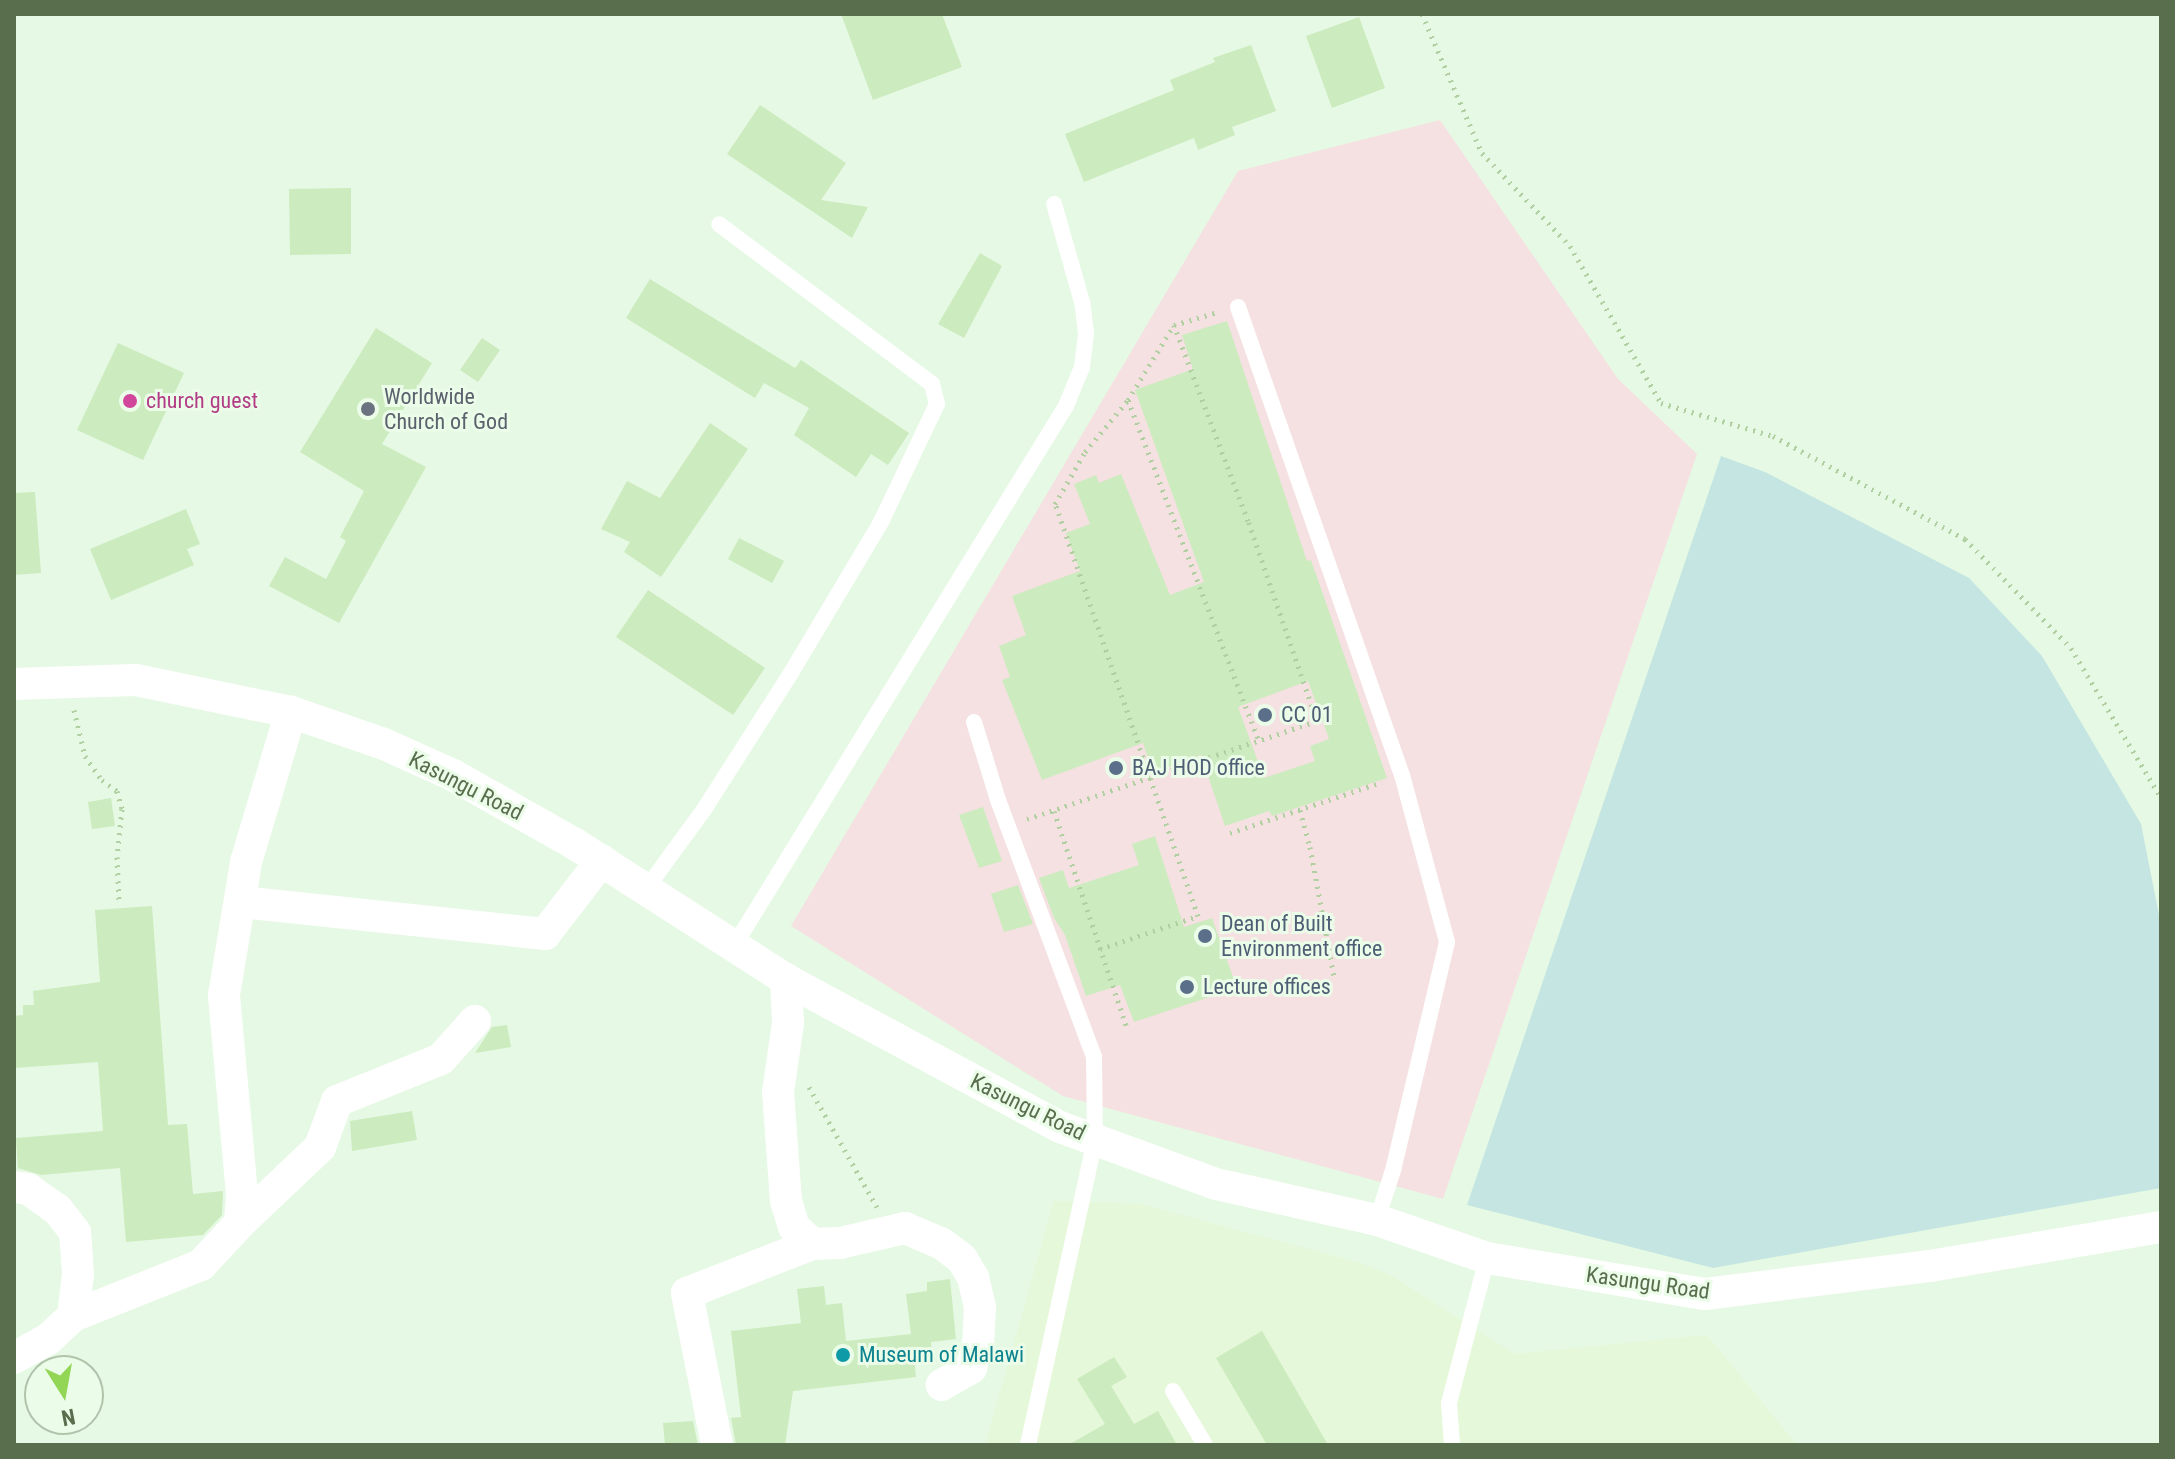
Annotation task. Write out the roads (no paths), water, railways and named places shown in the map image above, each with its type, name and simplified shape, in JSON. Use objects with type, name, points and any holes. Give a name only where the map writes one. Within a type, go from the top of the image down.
[{"type":"street","name":"Kasungu Road","points":[[14,684],[136,680],[291,712],[384,744],[453,775],[602,860],[786,979],[1060,1127],[1216,1184],[1377,1220],[1487,1258],[1705,1294],[1914,1268],[2161,1227]]},
{"type":"street","points":[[240,1223],[242,1194],[224,995],[246,862],[291,712]]},
{"type":"street","points":[[241,902],[545,934],[602,860]]},
{"type":"street","points":[[786,979],[788,1023],[778,1092],[781,1157],[786,1201],[794,1227],[812,1244]]},
{"type":"street","points":[[14,1358],[48,1339],[73,1316],[201,1265],[320,1147],[337,1101],[441,1059],[475,1021]]},
{"type":"street","points":[[14,1187],[28,1189],[57,1209],[75,1232],[78,1274],[73,1316]]},
{"type":"street","points":[[717,1445],[687,1293],[812,1244],[840,1243],[905,1228],[941,1243],[962,1259],[973,1277],[980,1307],[978,1344],[971,1368],[941,1385]]},
{"type":"lane","points":[[734,946],[1066,406],[1082,367],[1086,333],[1082,302],[1054,204]]},
{"type":"lane","points":[[646,889],[705,808],[791,673],[881,522],[937,404],[932,384],[719,224]]},
{"type":"lane","points":[[1238,307],[1402,775],[1447,942],[1394,1167],[1377,1220]]},
{"type":"lane","points":[[974,722],[998,800],[1094,1057],[1095,1140],[1028,1445]]},
{"type":"lane","points":[[1452,1445],[1449,1403],[1487,1258]]},
{"type":"lane","points":[[1173,1391],[1205,1445]]},
{"type":"place","name":"church guest","points":[[130,401]]},
{"type":"place","name":"Worldwide Church of God","points":[[368,409]]},
{"type":"place","name":"CC 01","points":[[1265,715]]},
{"type":"place","name":"BAJ HOD office","points":[[1116,768]]},
{"type":"place","name":"Dean of Built Environment office","points":[[1205,936]]},
{"type":"place","name":"Lecture offices","points":[[1187,987]]},
{"type":"place","name":"Museum of Malawi","points":[[843,1355]]}]
